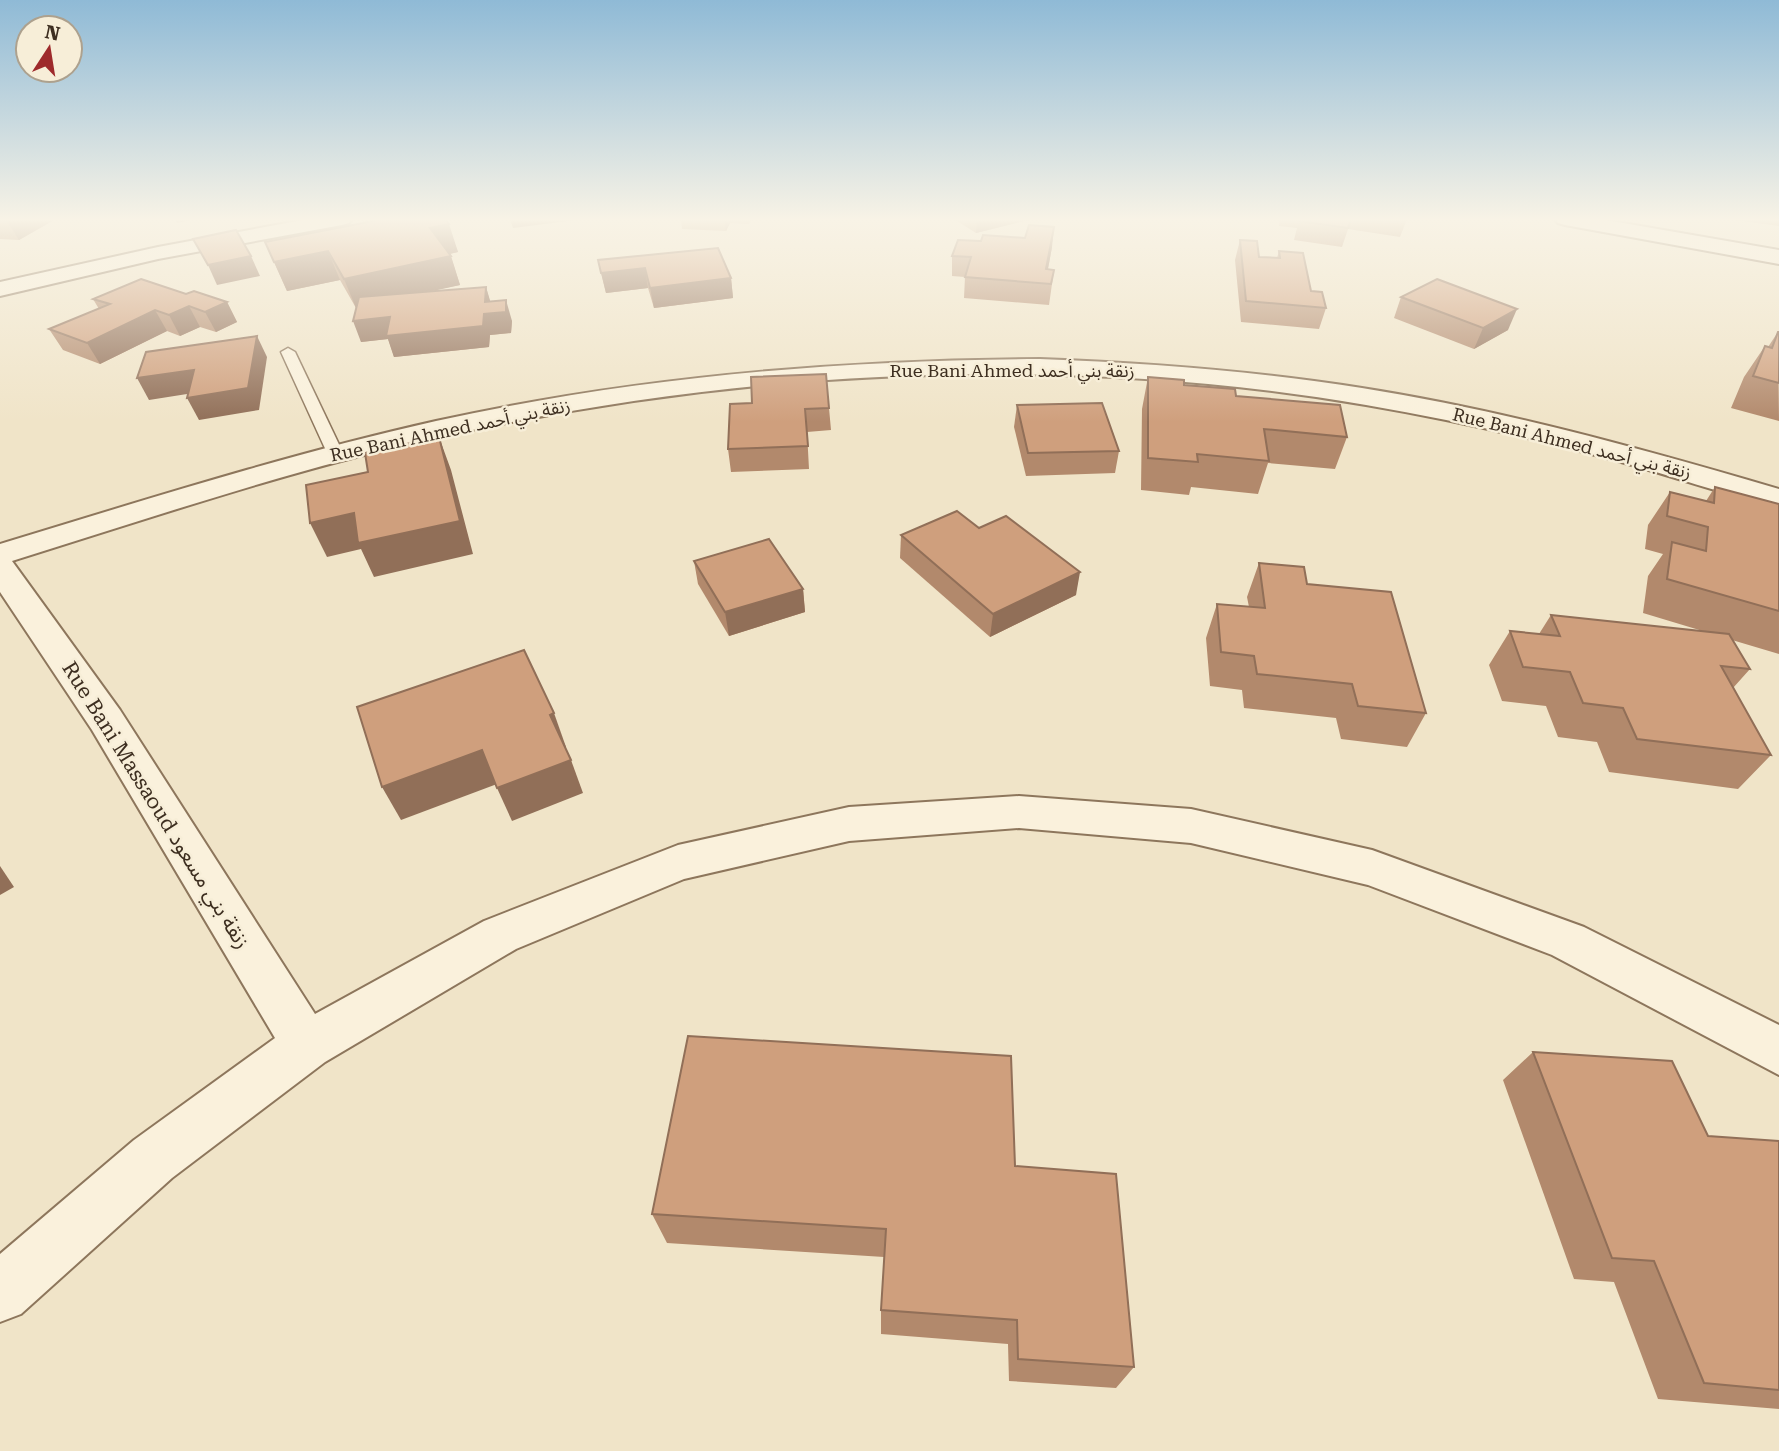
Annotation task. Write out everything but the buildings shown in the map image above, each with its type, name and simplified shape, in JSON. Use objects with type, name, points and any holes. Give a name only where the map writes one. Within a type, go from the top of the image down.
[{"type":"street","name":"Rue Bani Ahmed زنقة بني أحمد","points":[[0,554],[336,455],[497,416],[660,389],[867,370],[977,366],[1093,368],[1179,374],[1358,395],[1450,412],[1598,446],[1779,499]]},
{"type":"street","name":"Rue Bani Massaoud زنقة بني مسعود","points":[[0,567],[106,720],[307,1045]]},
{"type":"street","points":[[0,1293],[153,1158],[307,1045],[500,934],[678,863],[849,824],[1019,812],[1191,826],[1372,868],[1568,941],[1779,1051]]},
{"type":"lane","points":[[288,352],[336,455]]}]
